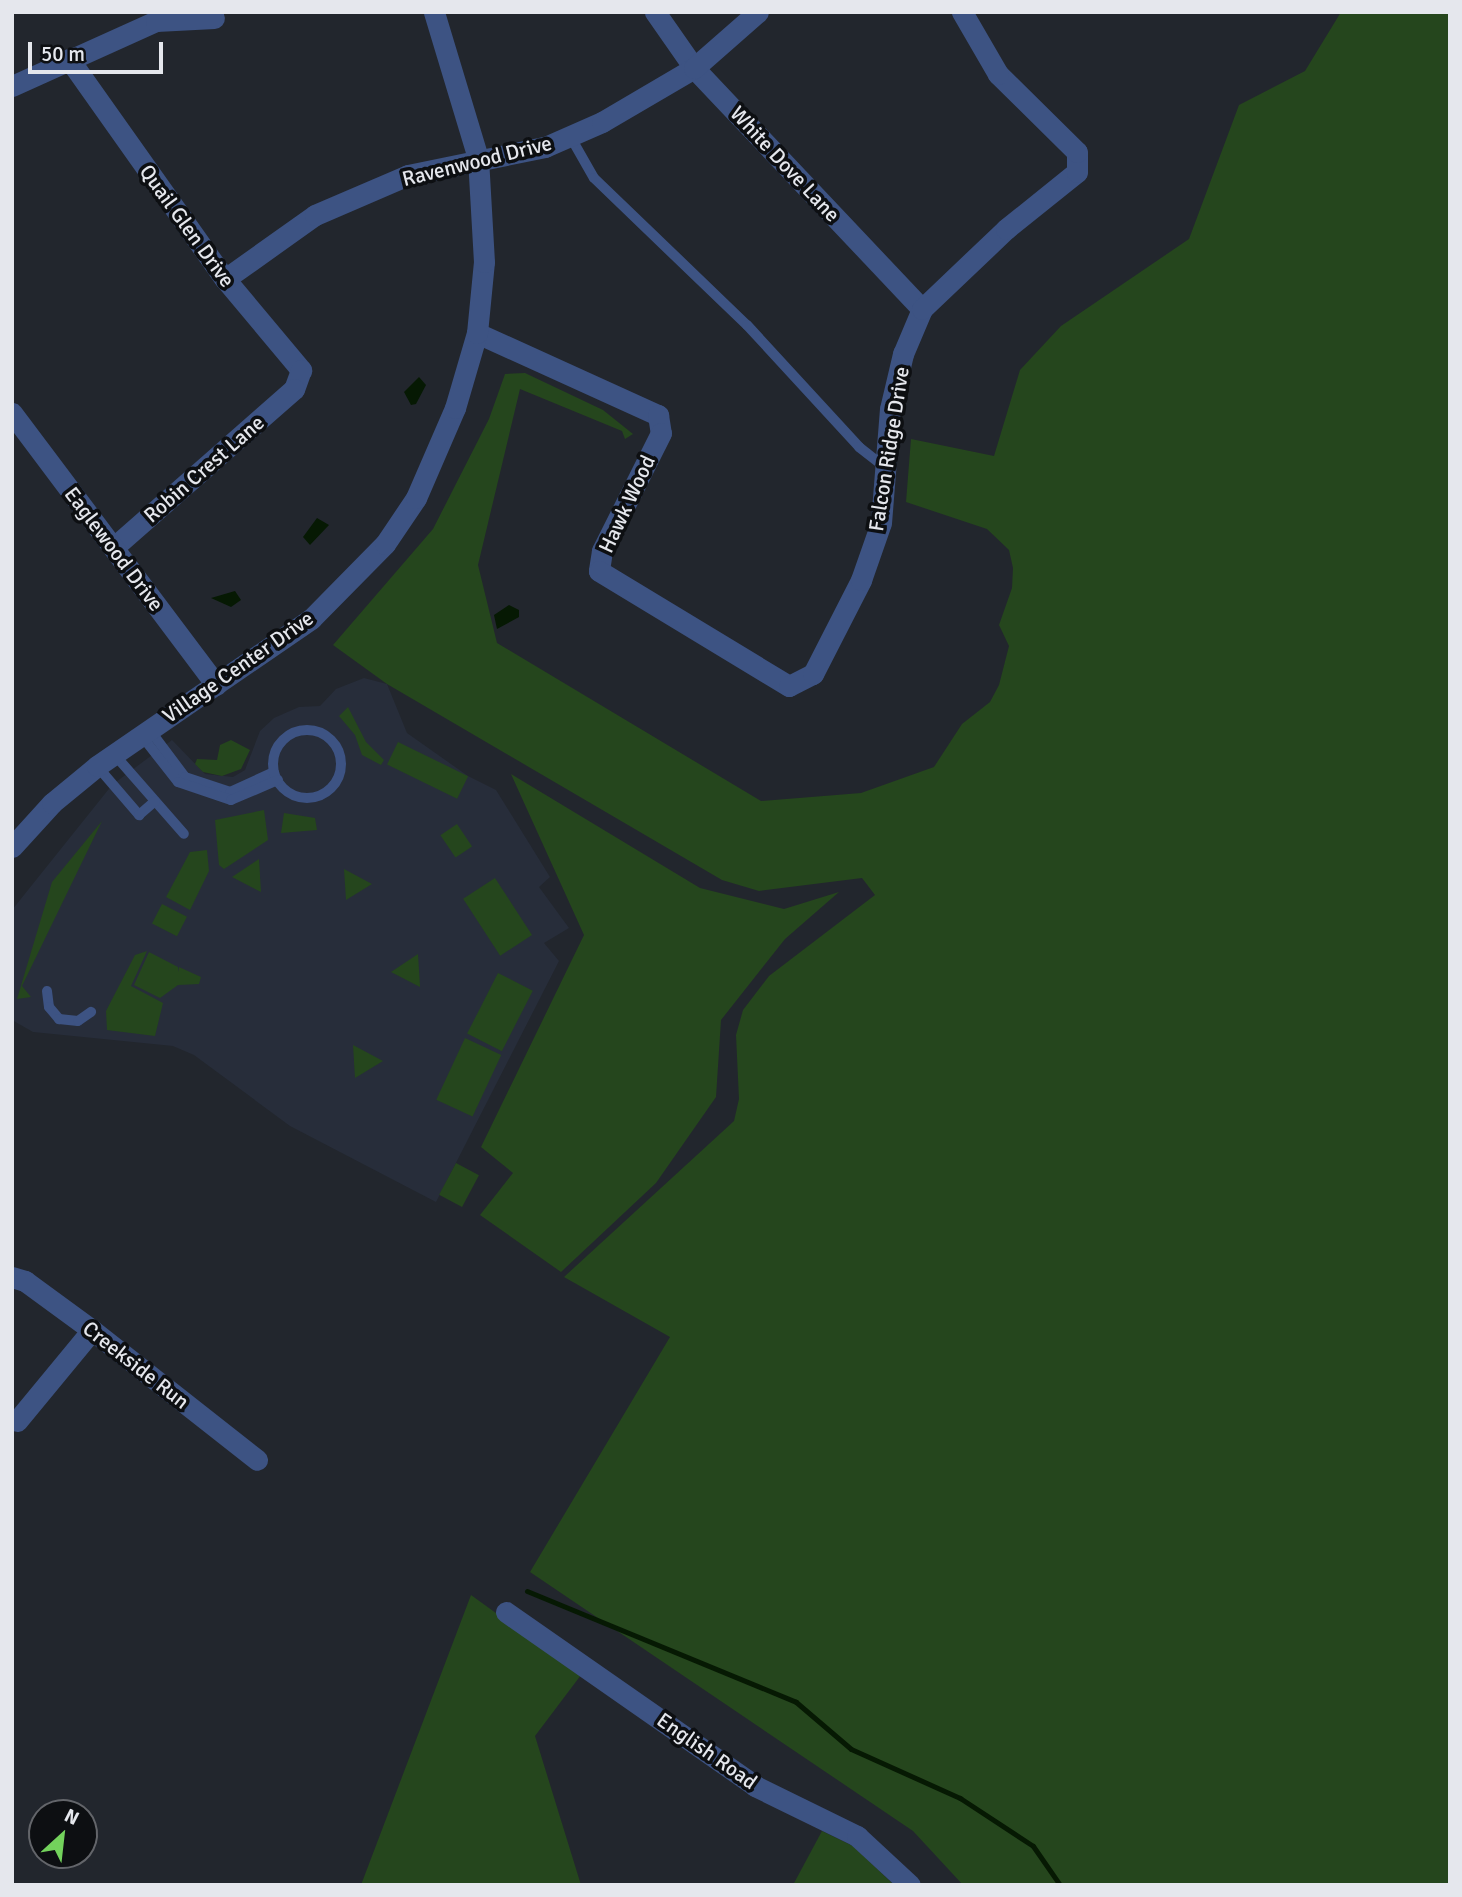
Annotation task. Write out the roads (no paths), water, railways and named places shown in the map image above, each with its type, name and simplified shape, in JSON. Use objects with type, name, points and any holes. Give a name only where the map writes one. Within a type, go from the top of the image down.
[{"type":"street","name":"Village Center Drive","points":[[12,847],[52,803],[105,760],[311,619],[385,544],[416,498],[439,447],[477,333],[484,262],[478,158],[434,12]]},
{"type":"street","name":"White Dove Lane","points":[[655,12],[694,68],[922,309]]},
{"type":"street","name":"Ravenwood Drive","points":[[225,279],[316,215],[408,175],[478,158],[545,147],[570,136],[694,68],[758,12]]},
{"type":"street","name":"Falcon Ridge Drive","points":[[789,687],[813,674],[861,580],[881,523],[888,470],[890,409],[903,354],[922,309],[1006,229],[1077,172],[1077,152],[998,74],[962,12]]},
{"type":"street","points":[[12,86],[156,21],[214,18]]},
{"type":"street","name":"Quail Glen Drive","points":[[69,59],[225,279],[301,370],[293,389]]},
{"type":"street","name":"Hawk Wood","points":[[477,333],[658,415],[661,433],[602,551],[599,570],[789,687]]},
{"type":"street","name":"Robin Crest Lane","points":[[114,547],[293,389]]},
{"type":"street","name":"Eaglewood Drive","points":[[12,413],[216,685]]},
{"type":"street","name":"Creekside Run","points":[[12,1277],[25,1281],[92,1330],[257,1460]]},
{"type":"street","points":[[17,1421],[92,1330]]},
{"type":"street","name":"English Road","points":[[506,1612],[755,1786],[856,1836],[910,1885]]},
{"type":"lane","points":[[570,136],[594,178],[747,325],[859,447],[888,470]]},
{"type":"lane","points":[[145,732],[185,777],[230,792],[276,776]]},
{"type":"lane","points":[[295,732],[318,732],[336,745],[339,776],[325,793],[293,795],[276,776],[278,747],[295,732]]},
{"type":"lane","points":[[105,760],[139,815],[155,801]]},
{"type":"lane","points":[[105,760],[155,801],[184,834]]},
{"type":"lane","points":[[47,991],[49,1007],[59,1019],[78,1021],[91,1012]]},
{"type":"waterway","points":[[527,1591],[796,1702],[851,1749],[960,1798],[1033,1846],[1060,1885]]}]
